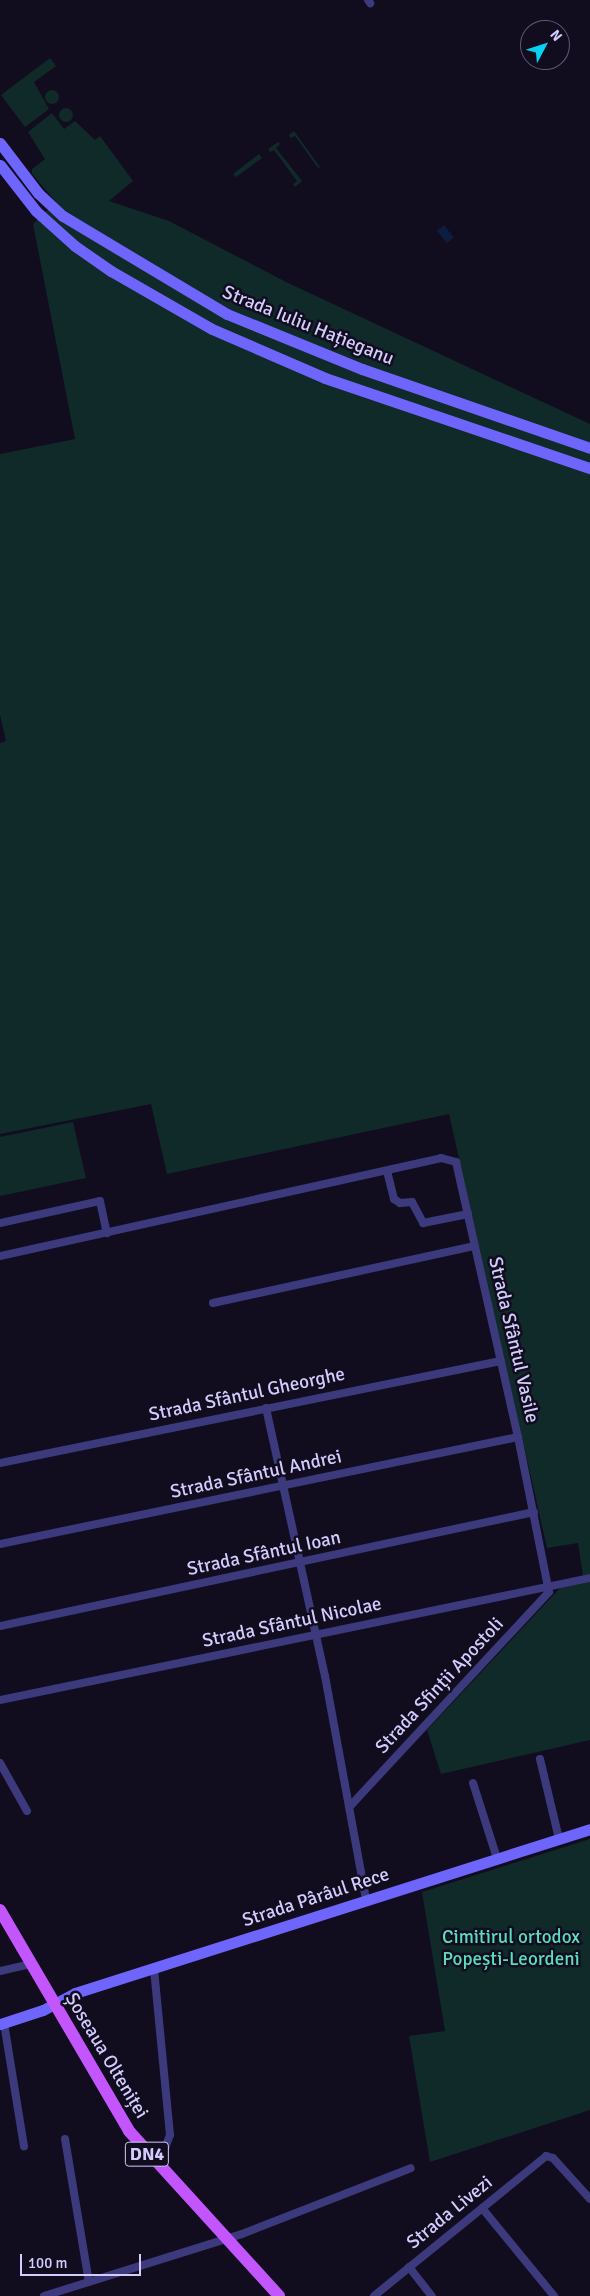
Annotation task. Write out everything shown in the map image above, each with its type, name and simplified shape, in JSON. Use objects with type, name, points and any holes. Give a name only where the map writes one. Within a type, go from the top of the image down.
[{"type":"main road","name":"Strada Iuliu Hațieganu","points":[[0,143],[53,208],[122,254],[208,304],[271,334],[590,448]]},
{"type":"main road","name":"Strada Iuliu Hațieganu","points":[[0,164],[50,225],[111,271],[212,329],[261,352],[380,398],[590,468]]},
{"type":"main road","points":[[111,271],[122,254]]},
{"type":"main road","points":[[536,450],[542,432]]},
{"type":"main road","name":"Strada Pârâul Rece","points":[[2,2023],[54,2004],[75,1993],[590,1829]]},
{"type":"main road","name":"Șoseaua Olteniței","points":[[0,1910],[115,2110],[152,2159],[280,2296]]},
{"type":"street","points":[[0,1256],[387,1171],[451,1159],[458,1166],[475,1246]]},
{"type":"street","points":[[387,1171],[394,1200],[400,1203],[412,1202],[423,1223],[468,1214]]},
{"type":"street","points":[[0,1223],[100,1201],[107,1232]]},
{"type":"street","name":"Strada Sfântul Vasile","points":[[213,1303],[475,1246],[549,1586]]},
{"type":"street","name":"Strada Sfântul Gheorghe","points":[[0,1463],[501,1361]]},
{"type":"street","points":[[266,1408],[316,1635],[350,1806],[366,1900]]},
{"type":"street","name":"Strada Sfântul Andrei","points":[[0,1544],[518,1437]]},
{"type":"street","name":"Strada Sfântul Ioan","points":[[0,1626],[534,1512]]},
{"type":"street","name":"Strada Sfântul Nicolae","points":[[0,1700],[590,1578]]},
{"type":"street","name":"Strada Sfinții Apostoli","points":[[350,1806],[543,1602],[549,1586]]},
{"type":"street","points":[[540,1759],[559,1838]]},
{"type":"street","points":[[0,1763],[27,1810]]},
{"type":"street","points":[[473,1783],[497,1858]]},
{"type":"street","points":[[0,1971],[31,1964]]},
{"type":"street","points":[[152,2159],[167,2144],[170,2135],[154,1968]]},
{"type":"street","points":[[2,2023],[24,2146]]},
{"type":"street","points":[[65,2139],[89,2282]]},
{"type":"street","name":"Strada Livezi","points":[[374,2296],[548,2156],[590,2199]]},
{"type":"street","points":[[45,2296],[227,2239],[412,2168]]},
{"type":"street","points":[[482,2208],[554,2296]]},
{"type":"street","points":[[409,2267],[432,2296]]},
{"type":"green space","points":[[50,58],[56,66],[34,82],[49,109],[25,127],[1,95]]},
{"type":"green space","points":[[52,90],[57,92],[59,97],[57,102],[52,104],[47,102],[45,97],[47,92]]},
{"type":"green space","points":[[66,108],[71,110],[73,115],[71,120],[66,122],[61,120],[59,115],[61,110]]},
{"type":"green space","points":[[52,113],[64,129],[75,121],[95,140],[100,136],[133,181],[109,201],[169,221],[286,282],[590,424],[590,1575],[583,1576],[578,1543],[547,1548],[449,1114],[167,1174],[151,1104],[0,1134],[0,743],[6,741],[0,715],[0,454],[75,439],[33,224],[56,202],[32,174],[32,169],[45,159],[28,132]]},
{"type":"green space","points":[[294,131],[320,167],[318,168],[295,136],[291,138],[289,135]]},
{"type":"green space","points":[[278,142],[280,144],[276,148],[302,181],[295,187],[293,184],[297,181],[274,150],[270,152],[268,149]]},
{"type":"green space","points":[[259,154],[262,158],[236,177],[233,174]]},
{"type":"green space","points":[[73,1122],[86,1178],[0,1196],[0,1137]]},
{"type":"green space","points":[[590,1582],[590,1740],[441,1774],[427,1730],[560,1588]]},
{"type":"green space","name":"Cimitirul ortodox Popești-Leordeni","points":[[590,1839],[590,2110],[430,2162],[409,2036],[445,2031],[422,1892]]},
{"type":"water","points":[[444,225],[454,238],[447,243],[437,231]]}]
